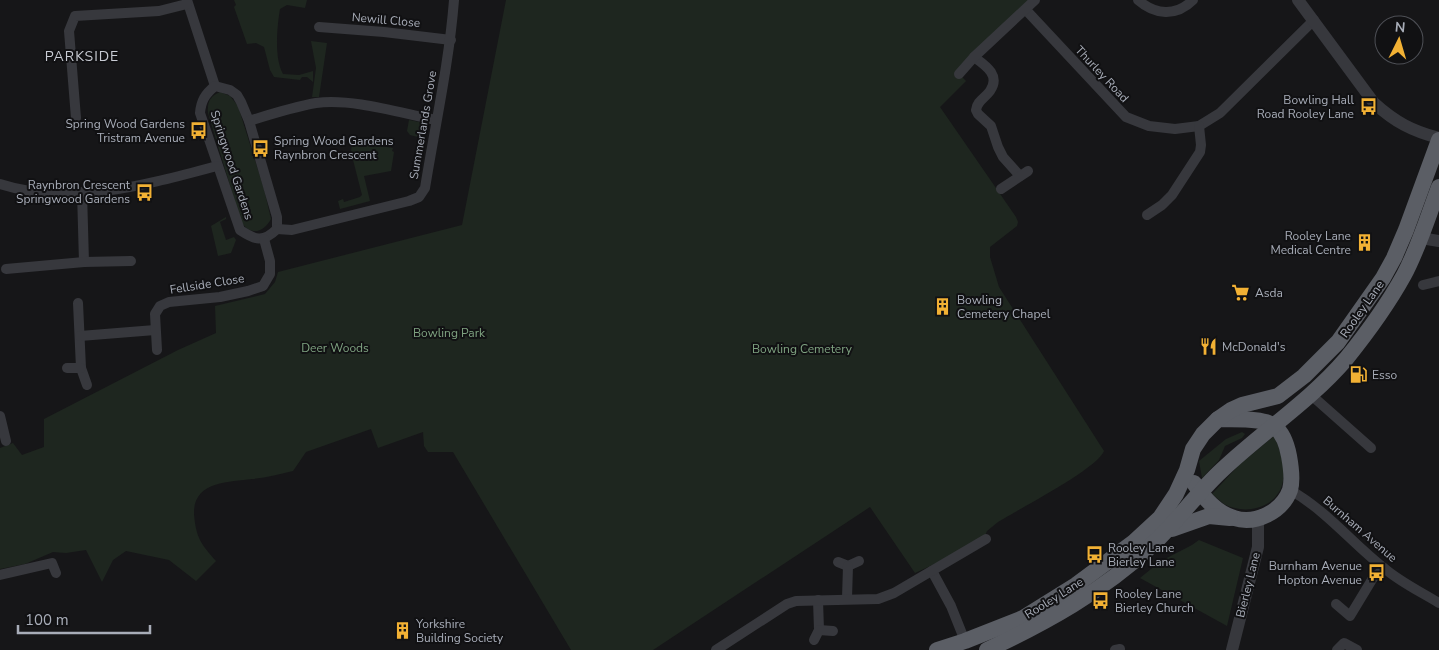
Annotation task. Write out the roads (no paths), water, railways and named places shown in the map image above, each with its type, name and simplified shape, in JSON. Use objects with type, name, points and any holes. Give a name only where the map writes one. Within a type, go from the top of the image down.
[{"type":"highway","name":"Rooley Lane","points":[[937,650],[1023,618],[1076,585],[1134,542],[1160,518],[1176,494],[1188,470],[1192,449],[1200,436],[1231,410],[1242,405],[1278,396],[1304,376],[1338,342],[1383,278],[1394,258],[1439,139]]},
{"type":"highway","name":"Rooley Lane","points":[[987,650],[1020,635],[1079,602],[1128,566],[1165,532],[1200,492],[1247,446],[1310,394],[1345,359],[1388,301],[1405,274],[1421,238],[1439,187]]},
{"type":"highway","points":[[1165,532],[1209,516],[1258,520],[1279,507],[1290,490],[1291,476],[1288,450],[1285,440],[1274,425],[1251,420],[1218,419]]},
{"type":"highway","points":[[1247,446],[1253,432],[1251,420]]},
{"type":"highway","points":[[1188,470],[1191,479],[1200,492],[1214,506],[1232,518]]},
{"type":"street","name":"Summerlands Grove","points":[[277,229],[292,230],[409,202],[420,197],[424,188],[451,40],[454,0]]},
{"type":"street","points":[[960,74],[974,57],[1035,0]]},
{"type":"street","points":[[1138,0],[1151,10],[1167,13],[1178,11],[1193,0]]},
{"type":"street","points":[[1298,0],[1374,103],[1388,116],[1404,126],[1439,139]]},
{"type":"street","points":[[76,118],[69,31],[75,16],[158,11],[187,2],[215,86],[223,87],[237,95],[249,121],[277,217],[277,229],[264,239]]},
{"type":"street","name":"Thurley Road","points":[[1026,10],[1126,117],[1149,126],[1162,128],[1199,126],[1220,113],[1314,20]]},
{"type":"street","name":"Newill Close","points":[[319,28],[384,32],[451,40]]},
{"type":"street","points":[[974,57],[989,68],[994,79],[990,91],[977,104],[976,110],[991,126],[1003,157],[1024,173],[1001,189]]},
{"type":"street","name":"Springwood Gardens","points":[[215,86],[200,103],[200,113],[240,230],[251,238],[264,239]]},
{"type":"street","points":[[249,121],[279,111],[316,103],[345,103],[436,120]]},
{"type":"street","points":[[1144,217],[1172,195],[1200,152],[1199,126]]},
{"type":"street","points":[[0,184],[26,190],[82,192],[139,187],[217,166]]},
{"type":"street","points":[[82,192],[84,262]]},
{"type":"street","points":[[1421,238],[1439,241]]},
{"type":"street","name":"Fellside Close","points":[[159,348],[155,330],[155,314],[160,306],[168,302],[220,297],[263,286],[270,274],[270,261],[264,239]]},
{"type":"street","points":[[6,268],[84,262],[131,261]]},
{"type":"street","points":[[1423,286],[1439,281]]},
{"type":"street","points":[[78,302],[81,368],[87,385]]},
{"type":"street","points":[[80,336],[155,330]]},
{"type":"street","points":[[67,368],[81,368]]},
{"type":"street","points":[[1310,394],[1371,448]]},
{"type":"street","points":[[0,416],[6,441]]},
{"type":"street","name":"Burnham Avenue","points":[[1290,490],[1330,520],[1384,569],[1439,603]]},
{"type":"street","name":"Bierley Lane","points":[[1232,650],[1258,547],[1258,520]]},
{"type":"street","points":[[716,650],[733,646],[787,604],[796,601],[847,598],[878,599],[894,593],[986,539]]},
{"type":"street","points":[[847,598],[843,564],[859,561]]},
{"type":"street","points":[[0,575],[52,563],[56,572]]},
{"type":"street","points":[[1336,604],[1350,616],[1373,578],[1384,569]]},
{"type":"street","points":[[932,571],[951,606],[965,641]]},
{"type":"street","points":[[814,640],[819,630],[818,600]]},
{"type":"street","points":[[819,630],[833,631]]},
{"type":"street","points":[[1342,643],[1357,650]]},
{"type":"place","name":"Bowling Hall Road Rooley Lane","points":[[1368,107]]},
{"type":"place","name":"Spring Wood Gardens Tristram Avenue","points":[[199,131]]},
{"type":"place","name":"Spring Wood Gardens Raynbron Crescent","points":[[260,148]]},
{"type":"place","name":"Raynbron Crescent Springwood Gardens","points":[[144,192]]},
{"type":"place","name":"Rooley Lane Medical Centre","points":[[1365,243]]},
{"type":"place","name":"Asda","points":[[1241,293]]},
{"type":"place","name":"Bowling Cemetery Chapel","points":[[943,307]]},
{"type":"place","name":"McDonald's","points":[[1208,347]]},
{"type":"place","name":"Esso","points":[[1358,375]]},
{"type":"place","name":"Rooley Lane Bierley Lane","points":[[1094,555]]},
{"type":"place","name":"Burnham Avenue Hopton Avenue","points":[[1376,573]]},
{"type":"place","name":"Rooley Lane Bierley Church","points":[[1101,601]]},
{"type":"place","name":"Yorkshire Building Society","points":[[402,631]]},
{"type":"district","name":"PARKSIDE","points":[[82,56]]},
{"type":"park label","name":"Bowling Park","points":[[449,333]]},
{"type":"park label","name":"Deer Woods","points":[[335,348]]},
{"type":"park label","name":"Bowling Cemetery","points":[[802,349]]}]
